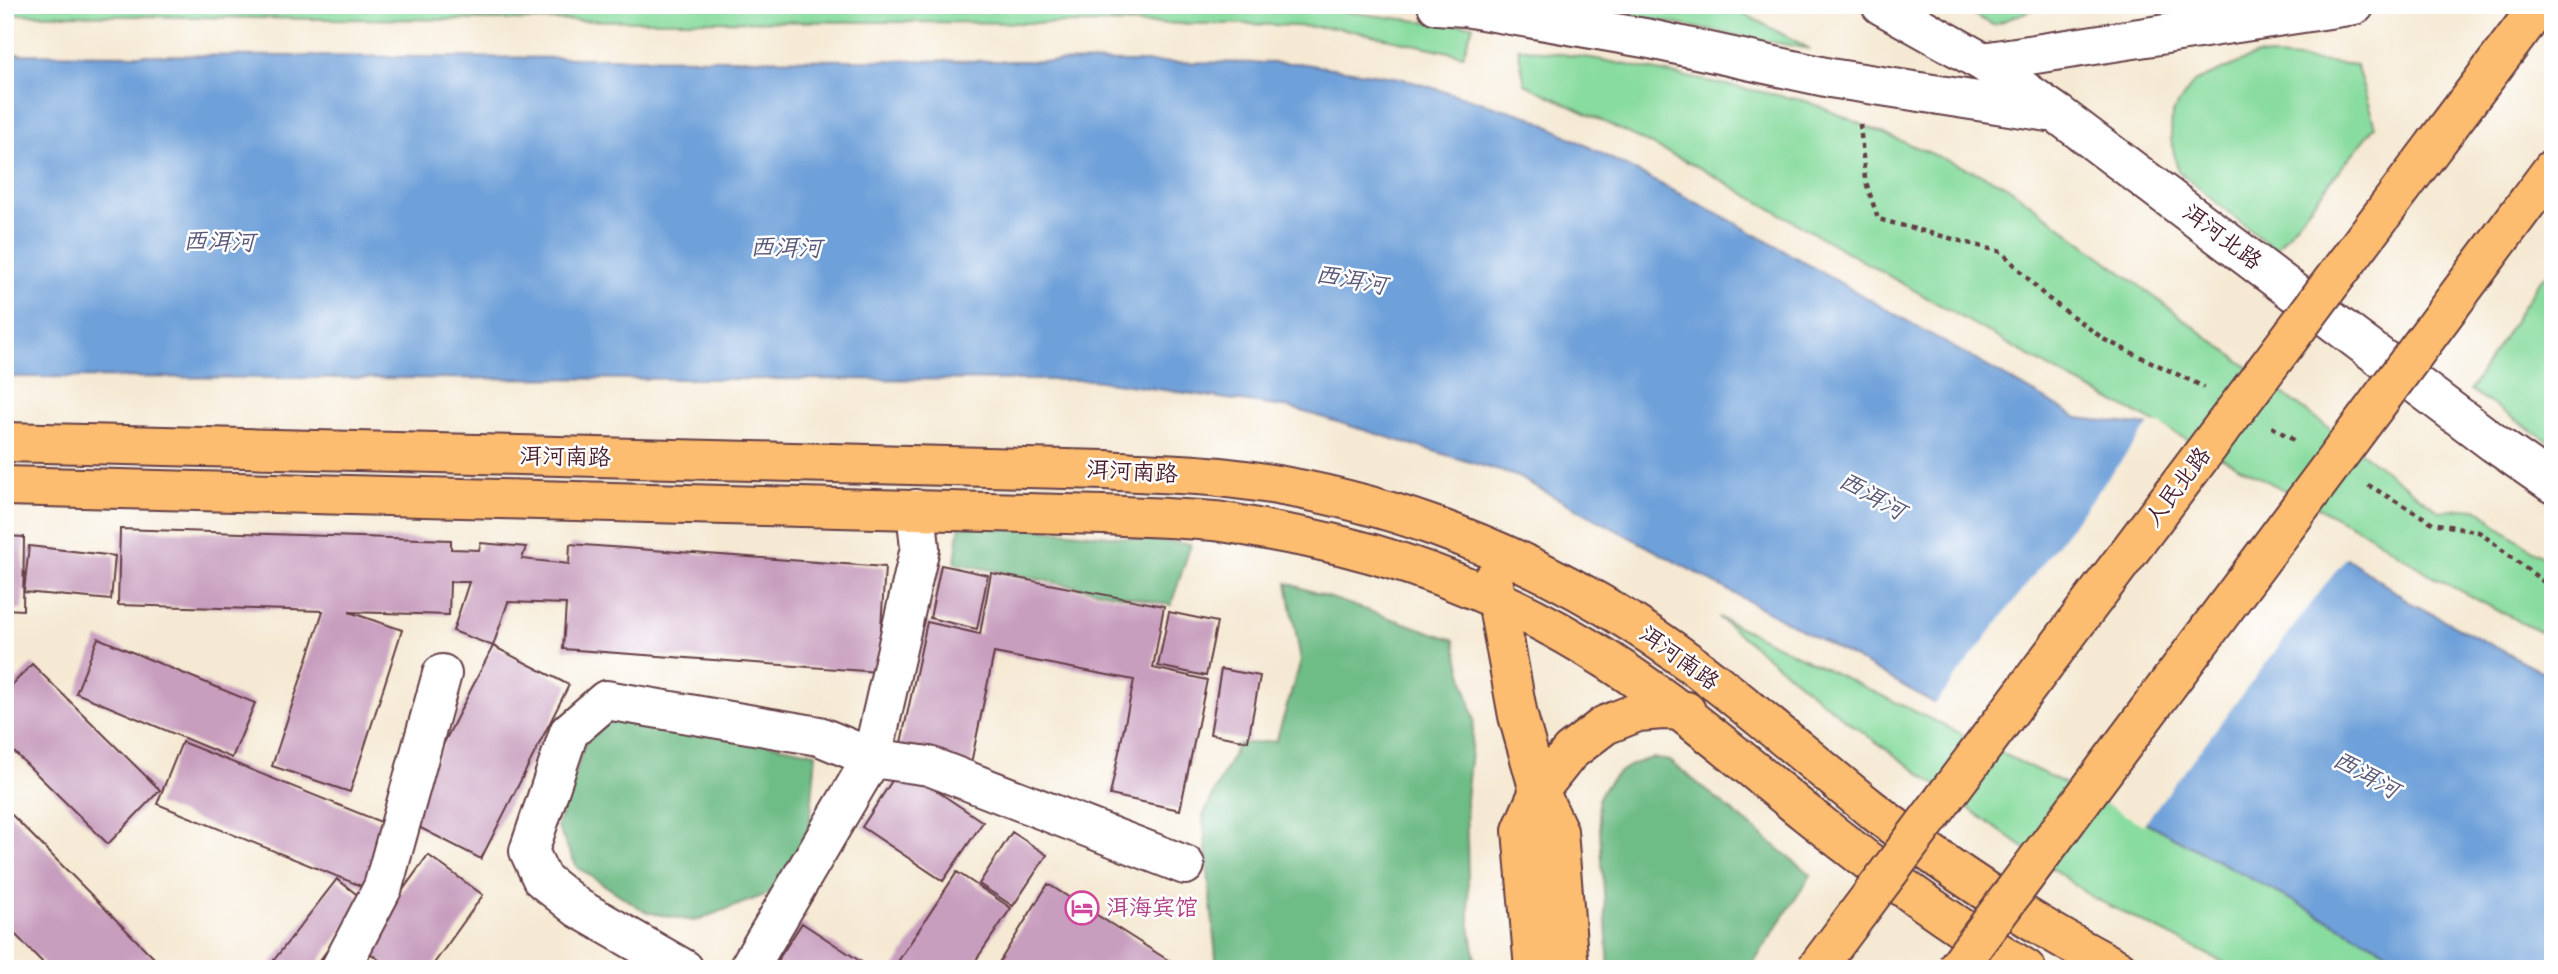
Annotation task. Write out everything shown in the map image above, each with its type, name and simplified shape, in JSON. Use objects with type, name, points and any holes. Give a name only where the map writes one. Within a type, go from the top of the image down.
[{"type":"main road","name":"人民北路","points":[[1816,969],[2540,5]]},
{"type":"main road","points":[[1956,969],[2553,167]]},
{"type":"main road","name":"洱河南路","points":[[5,442],[1050,469],[1221,477],[1289,488],[1379,508],[1486,546],[1544,572],[1634,625],[1755,715],[1873,810],[1960,875],[2060,938],[2118,969]]},
{"type":"main road","name":"洱河南路","points":[[5,486],[1103,515],[1216,522],[1305,536],[1424,569],[1496,599],[1579,642],[1679,711],[1889,878],[2025,969]]},
{"type":"main road","points":[[1486,546],[1518,716],[1539,791],[1558,831],[1569,969]]},
{"type":"main road","points":[[1534,969],[1522,830],[1539,791],[1570,752],[1605,725],[1638,712],[1755,715]]},
{"type":"street","points":[[1437,5],[1465,7],[1650,39],[1830,78],[2059,114]]},
{"type":"street","name":"洱河北路","points":[[1881,5],[1983,62],[2059,114],[2494,443],[2553,484]]},
{"type":"street","points":[[1983,62],[2169,20],[2355,5]]},
{"type":"street","points":[[748,969],[872,758],[920,548],[915,509]]},
{"type":"street","points":[[340,969],[383,887],[442,674]]},
{"type":"street","points":[[684,969],[578,908],[542,879],[529,851],[569,732],[606,700],[819,736],[872,758],[929,766],[1185,865]]},
{"type":"path","points":[[1857,82],[1865,179],[1878,219],[2002,252],[2045,296],[2105,340],[2209,390]]},
{"type":"path","points":[[2266,423],[2300,443]]},
{"type":"path","points":[[2367,484],[2434,523],[2479,532],[2553,589]]},
{"type":"green space","points":[[5,5],[963,5],[1314,8],[1473,25],[1463,55],[1340,28],[1251,24],[322,19],[5,14]]},
{"type":"green space","points":[[1575,5],[1728,5],[1810,49]]},
{"type":"green space","points":[[1955,5],[2045,5],[1993,25]]},
{"type":"green space","points":[[1518,48],[1597,59],[1806,101],[2004,184],[2439,511],[2477,508],[2500,528],[2553,563],[2553,639],[2437,579],[2365,532],[2057,372],[1700,168],[1525,84]]},
{"type":"green space","points":[[2257,55],[2356,65],[2375,126],[2275,250],[2178,171],[2171,139],[2172,113],[2194,82]]},
{"type":"green space","points":[[2553,269],[2553,444],[2470,390],[2538,283]]},
{"type":"green space","points":[[960,521],[1191,544],[1171,605],[955,563]]},
{"type":"green space","points":[[1287,583],[1454,640],[1474,720],[1466,800],[1469,920],[1477,969],[1217,969],[1203,816],[1238,744],[1276,741],[1301,661]]},
{"type":"green space","points":[[1718,617],[2149,824],[2420,969],[2237,969],[2092,897],[1843,718]]},
{"type":"green space","points":[[619,714],[816,753],[808,847],[771,893],[694,921],[646,912],[577,867],[557,826],[588,734]]},
{"type":"green space","points":[[1653,758],[1670,761],[1811,875],[1749,969],[1609,969],[1598,799],[1620,771]]},
{"type":"water","name":"西洱河","points":[[5,54],[1298,63],[1400,78],[1531,117],[1728,219],[2078,418],[2158,427],[2413,604],[2553,677],[2553,969],[2420,969],[2149,824],[1854,658],[1516,476],[1291,408],[1093,380],[5,377]]},
{"type":"pier","points":[[2150,423],[2160,424],[2348,555],[2143,825],[1933,707]]},
{"type":"building","points":[[120,529],[451,540],[451,549],[479,550],[481,543],[526,547],[522,559],[569,564],[570,544],[885,567],[878,672],[563,649],[566,604],[508,602],[493,646],[453,631],[469,582],[450,582],[449,615],[349,612],[402,630],[350,792],[272,766],[323,611],[118,605]]},
{"type":"building","points":[[5,536],[24,537],[23,610],[5,609]]},
{"type":"building","points":[[29,546],[115,556],[111,600],[24,592]]},
{"type":"building","points":[[941,565],[988,575],[977,629],[930,618]]},
{"type":"building","points":[[991,573],[1164,606],[1153,668],[1207,680],[1180,810],[1110,795],[1134,680],[994,653],[970,768],[899,752],[927,622],[980,634]]},
{"type":"building","points":[[1169,612],[1217,622],[1206,676],[1158,666]]},
{"type":"building","points":[[98,638],[255,703],[232,758],[76,693]]},
{"type":"building","points":[[493,646],[569,685],[481,859],[405,820]]},
{"type":"building","points":[[32,664],[160,790],[108,844],[5,743],[5,692]]},
{"type":"building","points":[[1221,669],[1260,676],[1248,741],[1210,734]]},
{"type":"building","points":[[182,742],[391,826],[366,888],[157,804]]},
{"type":"building","points":[[901,767],[983,822],[943,881],[862,827]]},
{"type":"building","points":[[5,808],[165,969],[49,969],[5,924]]},
{"type":"building","points":[[1012,832],[1047,855],[1013,906],[979,884]]},
{"type":"building","points":[[428,855],[483,895],[430,969],[391,969],[362,947]]},
{"type":"building","points":[[957,872],[1011,908],[970,969],[893,969]]},
{"type":"building","points":[[337,879],[365,901],[313,969],[267,969]]},
{"type":"building","points":[[1048,884],[1182,969],[995,969]]},
{"type":"building","points":[[802,923],[872,969],[772,969]]},
{"type":"place","name":"洱海宾馆","points":[[1082,908]]}]
